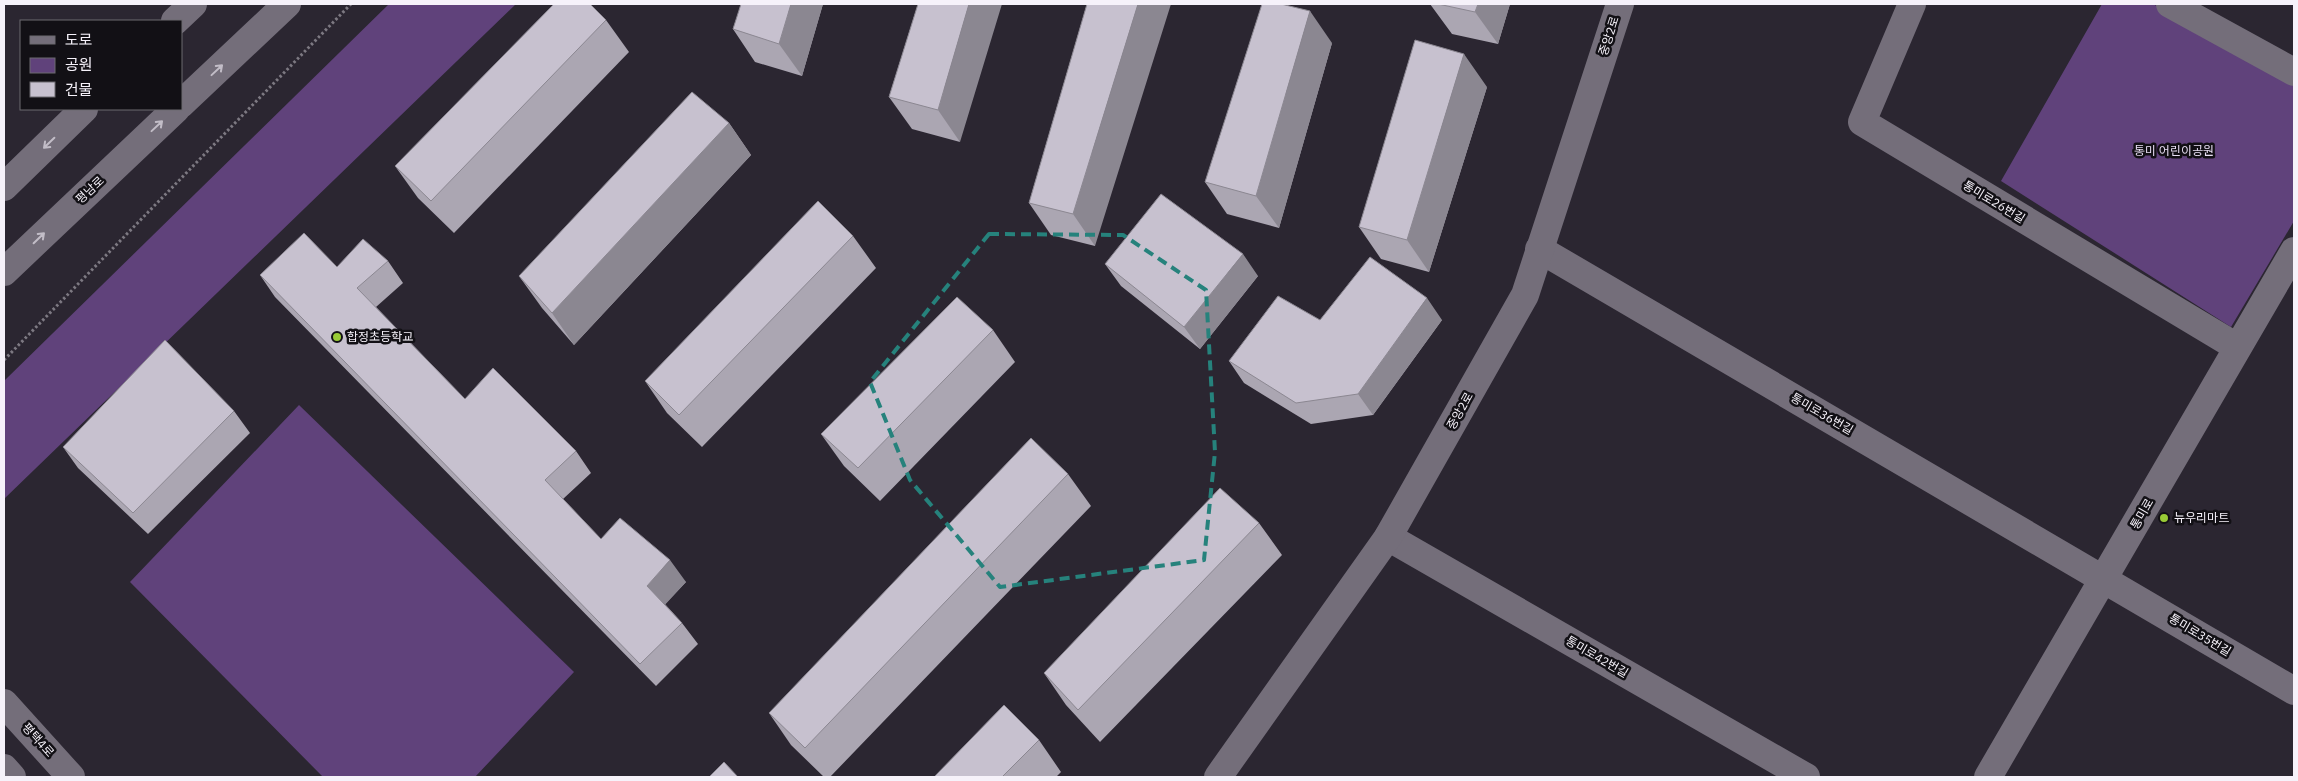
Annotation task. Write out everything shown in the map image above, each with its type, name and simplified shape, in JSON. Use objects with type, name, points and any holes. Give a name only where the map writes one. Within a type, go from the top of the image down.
[{"type":"street","points":[[176,20],[193,4]]},
{"type":"street","points":[[182,103],[287,4]]},
{"type":"street","name":"중앙2로","points":[[1218,777],[1388,537],[1525,295],[1620,4]]},
{"type":"street","points":[[2170,4],[2294,72]]},
{"type":"street","name":"통미로26번길","points":[[1905,6],[1862,122],[2237,346]]},
{"type":"street","points":[[4,187],[83,110]]},
{"type":"street","name":"평남로","points":[[4,272],[175,110]]},
{"type":"street","name":"통미로36번길","points":[[1540,250],[2105,579]]},
{"type":"street","name":"통미로","points":[[1988,777],[2105,579],[2237,346],[2294,251]]},
{"type":"street","name":"통미로42번길","points":[[1388,537],[1806,777]]},
{"type":"street","name":"통미로35번길","points":[[2105,579],[2294,692]]},
{"type":"street","name":"평택4로","points":[[4,703],[71,777]]},
{"type":"street","points":[[4,768],[12,777]]},
{"type":"path","points":[[4,360],[351,4]]},
{"type":"highlighted area","points":[[989,234],[1123,235],[1206,290],[1215,452],[1204,560],[1000,587],[910,480],[870,382]]},
{"type":"green space","points":[[389,4],[516,4],[4,499],[4,381]]},
{"type":"green space","name":"통미 어린이공원","points":[[2102,4],[2153,4],[2294,84],[2294,221],[2231,327],[2001,181]]},
{"type":"green space","points":[[299,405],[574,672],[475,777],[323,777],[130,582]]},
{"type":"building","points":[[554,4],[590,4],[606,20],[431,201],[395,166]]},
{"type":"building","points":[[741,4],[791,4],[779,44],[733,29]]},
{"type":"building","points":[[918,4],[969,4],[938,110],[889,97]]},
{"type":"building","points":[[1087,4],[1138,4],[1073,214],[1029,203]]},
{"type":"building","points":[[1262,4],[1281,4],[1310,11],[1256,196],[1205,182]]},
{"type":"building","points":[[1438,4],[1478,4],[1475,12]]},
{"type":"building","points":[[1415,40],[1464,54],[1407,240],[1359,227]]},
{"type":"building","points":[[692,92],[729,123],[552,313],[519,276]]},
{"type":"building","points":[[1161,194],[1243,254],[1184,327],[1105,264]]},
{"type":"building","points":[[818,201],[853,236],[679,415],[645,381]]},
{"type":"building","points":[[304,233],[337,267],[363,239],[388,261],[357,288],[465,399],[493,368],[576,451],[545,480],[601,539],[620,518],[670,560],[647,586],[682,623],[640,664],[260,275]]},
{"type":"building","points":[[1370,257],[1427,298],[1358,394],[1296,403],[1229,361],[1278,296],[1320,320]]},
{"type":"building","points":[[957,297],[993,330],[858,468],[821,434]]},
{"type":"building","points":[[165,340],[234,411],[133,513],[63,447]]},
{"type":"building","points":[[1031,438],[1068,474],[805,748],[769,713]]},
{"type":"building","points":[[1220,488],[1259,523],[1078,710],[1044,673]]},
{"type":"building","points":[[1004,705],[1039,740],[1002,777],[934,777]]},
{"type":"building","points":[[724,762],[738,777],[709,777]]},
{"type":"place","name":"합정초등학교","points":[[337,337]]},
{"type":"place","name":"뉴우리마트","points":[[2164,518]]}]
